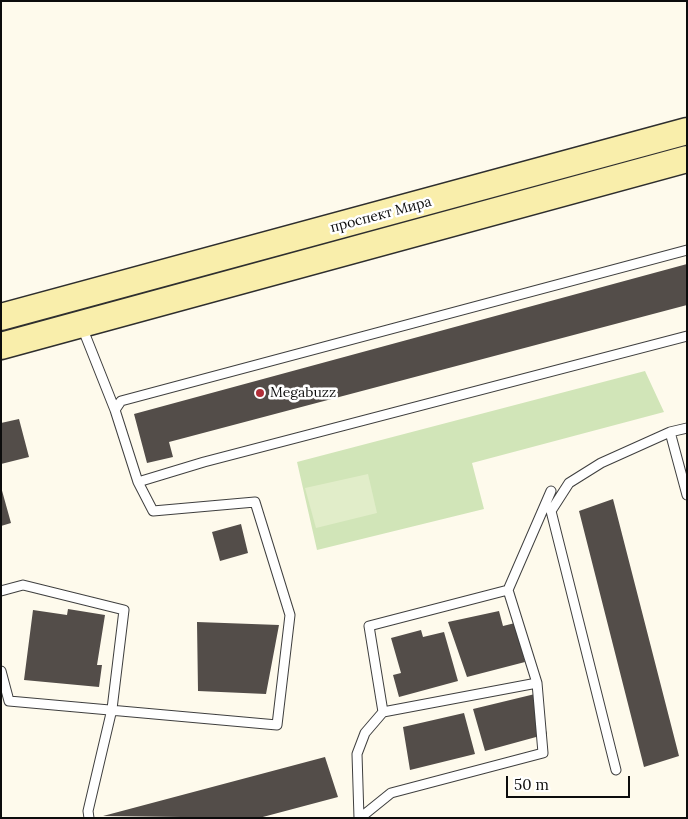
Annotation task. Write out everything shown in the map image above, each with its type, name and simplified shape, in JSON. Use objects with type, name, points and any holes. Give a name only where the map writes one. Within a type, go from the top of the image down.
[{"type":"main road","name":"проспект Мира","points":[[1,317],[687,131]]},
{"type":"main road","name":"проспект Мира","points":[[1,346],[687,159]]},
{"type":"main road","points":[[75,298],[81,324]]},
{"type":"lane","points":[[115,410],[121,401],[687,250]]},
{"type":"lane","points":[[1,671],[10,701],[277,725],[290,615],[255,502],[153,511],[138,482],[115,410],[81,324]]},
{"type":"lane","points":[[138,482],[204,462],[687,336]]},
{"type":"lane","points":[[616,770],[551,512],[569,483],[601,463],[670,432],[687,428]]},
{"type":"lane","points":[[670,432],[687,495]]},
{"type":"lane","points":[[360,818],[391,793],[543,753],[537,683],[508,590],[551,491]]},
{"type":"lane","points":[[1,591],[22,585],[124,610],[112,710],[88,811],[89,818]]},
{"type":"lane","points":[[383,712],[370,626],[508,590]]},
{"type":"lane","points":[[360,818],[358,754],[365,733],[383,712],[537,683]]},
{"type":"green space","points":[[645,371],[664,412],[472,463],[484,509],[317,550],[297,462]]},
{"type":"green space","points":[[368,474],[377,513],[316,528],[305,488]]},
{"type":"building","points":[[687,264],[687,305],[169,442],[173,457],[147,463],[134,414]]},
{"type":"building","points":[[19,419],[29,457],[1,464],[1,423]]},
{"type":"building","points":[[1,487],[11,523],[1,526]]},
{"type":"building","points":[[613,499],[679,756],[644,767],[579,511]]},
{"type":"building","points":[[241,524],[248,553],[220,561],[212,532]]},
{"type":"building","points":[[68,609],[105,615],[97,665],[102,665],[99,687],[24,680],[33,610],[67,615]]},
{"type":"building","points":[[499,611],[503,626],[515,623],[525,662],[467,677],[448,622]]},
{"type":"building","points":[[197,622],[279,625],[266,694],[198,691]]},
{"type":"building","points":[[421,630],[423,637],[444,632],[458,681],[399,697],[393,675],[401,673],[391,638]]},
{"type":"building","points":[[535,694],[547,734],[485,751],[473,709]]},
{"type":"building","points":[[464,713],[475,754],[410,770],[403,727]]},
{"type":"building","points":[[325,757],[338,797],[259,818],[103,816]]},
{"type":"place","name":"Megabuzz","points":[[260,393]]}]
